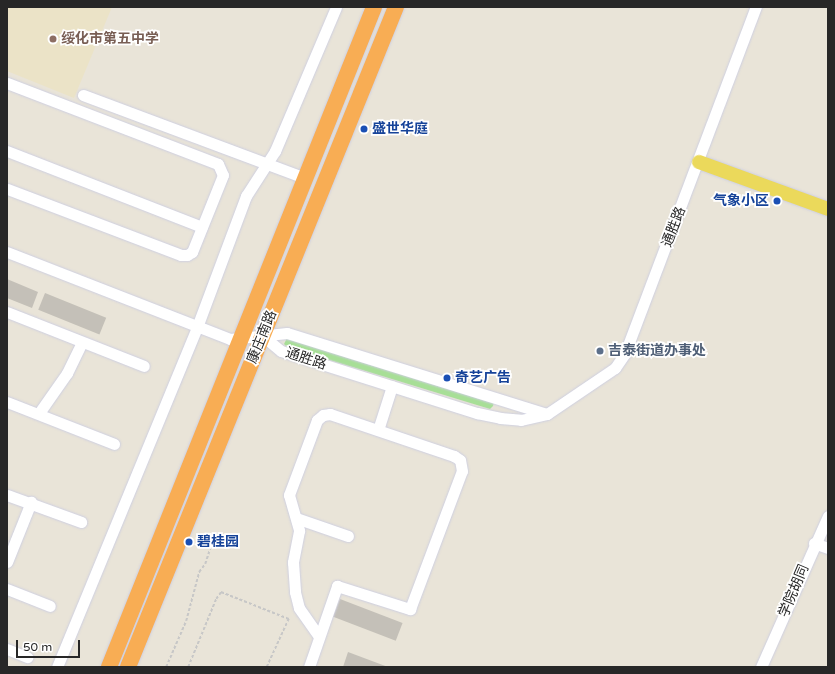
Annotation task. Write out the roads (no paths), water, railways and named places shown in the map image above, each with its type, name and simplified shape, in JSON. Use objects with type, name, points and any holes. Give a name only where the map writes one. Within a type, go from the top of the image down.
[{"type":"highway","name":"康庄南路","points":[[108,667],[374,7]]},
{"type":"highway","name":"康庄南路","points":[[128,667],[396,7]]},
{"type":"main road","points":[[699,162],[828,209]]},
{"type":"street","points":[[57,667],[197,327],[246,196],[275,151],[336,7]]},
{"type":"street","name":"通胜路","points":[[263,336],[281,351],[500,418],[521,420],[547,414],[615,368],[621,361],[699,162],[756,7]]},
{"type":"street","points":[[7,83],[218,164],[223,175],[192,252],[181,255],[7,189]]},
{"type":"street","points":[[83,95],[305,178]]},
{"type":"street","points":[[7,151],[202,227]]},
{"type":"street","points":[[7,252],[230,339],[263,336]]},
{"type":"street","points":[[7,312],[144,366]]},
{"type":"street","name":"通胜路","points":[[263,336],[287,332],[547,414]]},
{"type":"street","points":[[39,413],[68,373],[82,342]]},
{"type":"street","points":[[378,430],[392,386]]},
{"type":"street","points":[[7,402],[39,413],[114,444]]},
{"type":"street","points":[[309,667],[337,586],[410,609],[462,471],[460,460],[454,456],[330,414],[323,415],[317,420],[289,495],[299,531],[293,562],[294,592],[300,608],[319,637]]},
{"type":"street","points":[[7,495],[31,502],[80,522]]},
{"type":"street","points":[[7,562],[31,502]]},
{"type":"street","name":"学院胡同","points":[[761,667],[814,543],[828,516]]},
{"type":"street","points":[[296,518],[348,536]]},
{"type":"street","points":[[814,543],[828,548]]},
{"type":"street","points":[[7,589],[50,606]]},
{"type":"street","points":[[7,649],[27,657]]},
{"type":"place","name":"绥化市第五中学","points":[[53,39]]},
{"type":"place","name":"盛世华庭","points":[[364,129]]},
{"type":"place","name":"气象小区","points":[[777,201]]},
{"type":"place","name":"吉泰街道办事处","points":[[600,351]]},
{"type":"place","name":"奇艺广告","points":[[447,378]]},
{"type":"place","name":"碧桂园","points":[[189,542]]}]
